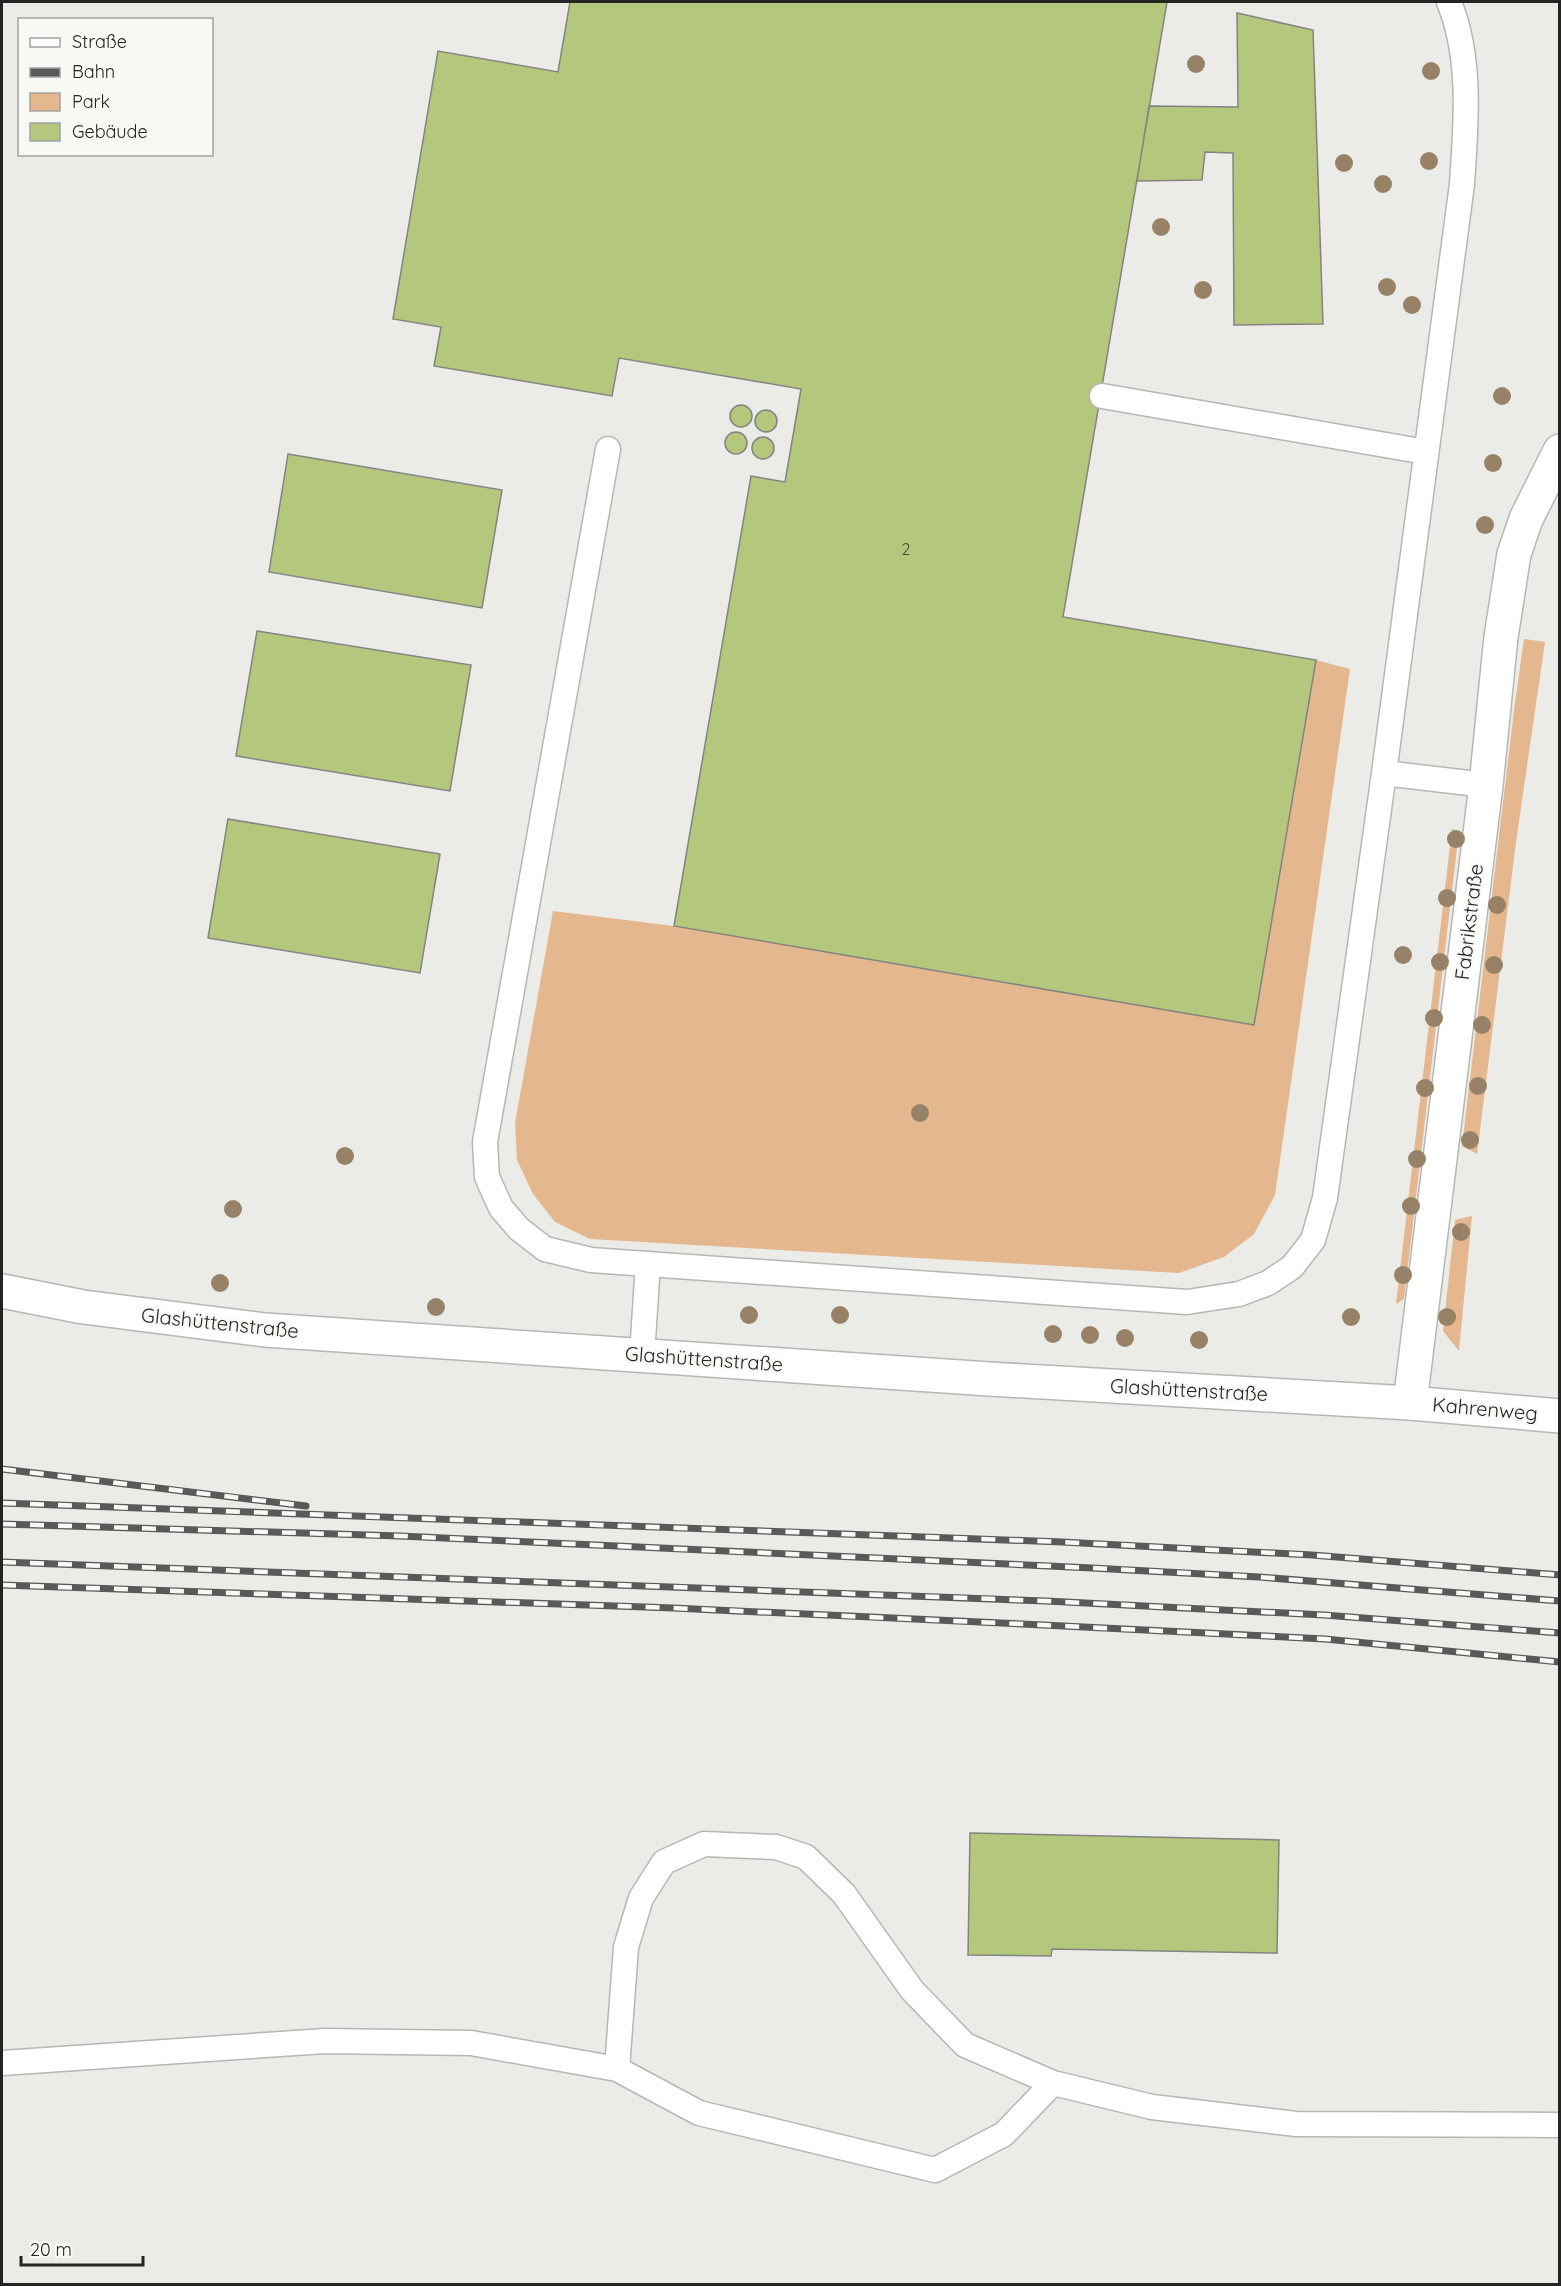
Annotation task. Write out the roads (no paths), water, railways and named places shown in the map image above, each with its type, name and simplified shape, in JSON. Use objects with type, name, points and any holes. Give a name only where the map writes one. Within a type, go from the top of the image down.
[{"type":"street","name":"Fabrikstraße","points":[[1410,1403],[1486,785],[1501,637],[1514,554],[1526,519],[1560,451]]},
{"type":"street","name":"Glashüttenstraße","points":[[2,1291],[83,1307],[265,1330],[989,1379],[1410,1403]]},
{"type":"street","name":"Kahrenweg","points":[[1410,1403],[1560,1416]]},
{"type":"lane","points":[[608,449],[485,1142],[487,1178],[501,1208],[519,1228],[544,1248],[591,1260],[1186,1302],[1239,1294],[1268,1282],[1292,1267],[1313,1240],[1325,1198],[1462,184],[1466,124],[1464,67],[1454,15],[1449,2]]},
{"type":"lane","points":[[1102,396],[1426,452]]},
{"type":"lane","points":[[1384,773],[1486,785]]},
{"type":"lane","points":[[642,1355],[648,1264]]},
{"type":"lane","points":[[617,2069],[626,1947],[641,1898],[664,1862],[704,1844],[776,1847],[806,1857],[844,1894],[912,1990],[965,2045],[1053,2083],[1152,2107],[1296,2124],[1560,2125]]},
{"type":"lane","points":[[2,2063],[325,2041],[471,2043],[617,2069],[699,2113],[935,2170],[1004,2134],[1053,2083]]},
{"type":"railway","points":[[2,1469],[306,1506]]},
{"type":"railway","points":[[2,1503],[1062,1542],[1312,1555],[1560,1575]]},
{"type":"railway","points":[[2,1524],[400,1536],[1092,1568],[1259,1577],[1560,1601]]},
{"type":"railway","points":[[2,1562],[1046,1601],[1324,1615],[1560,1633]]},
{"type":"railway","points":[[2,1585],[673,1608],[1043,1625],[1325,1639],[1560,1662]]}]
